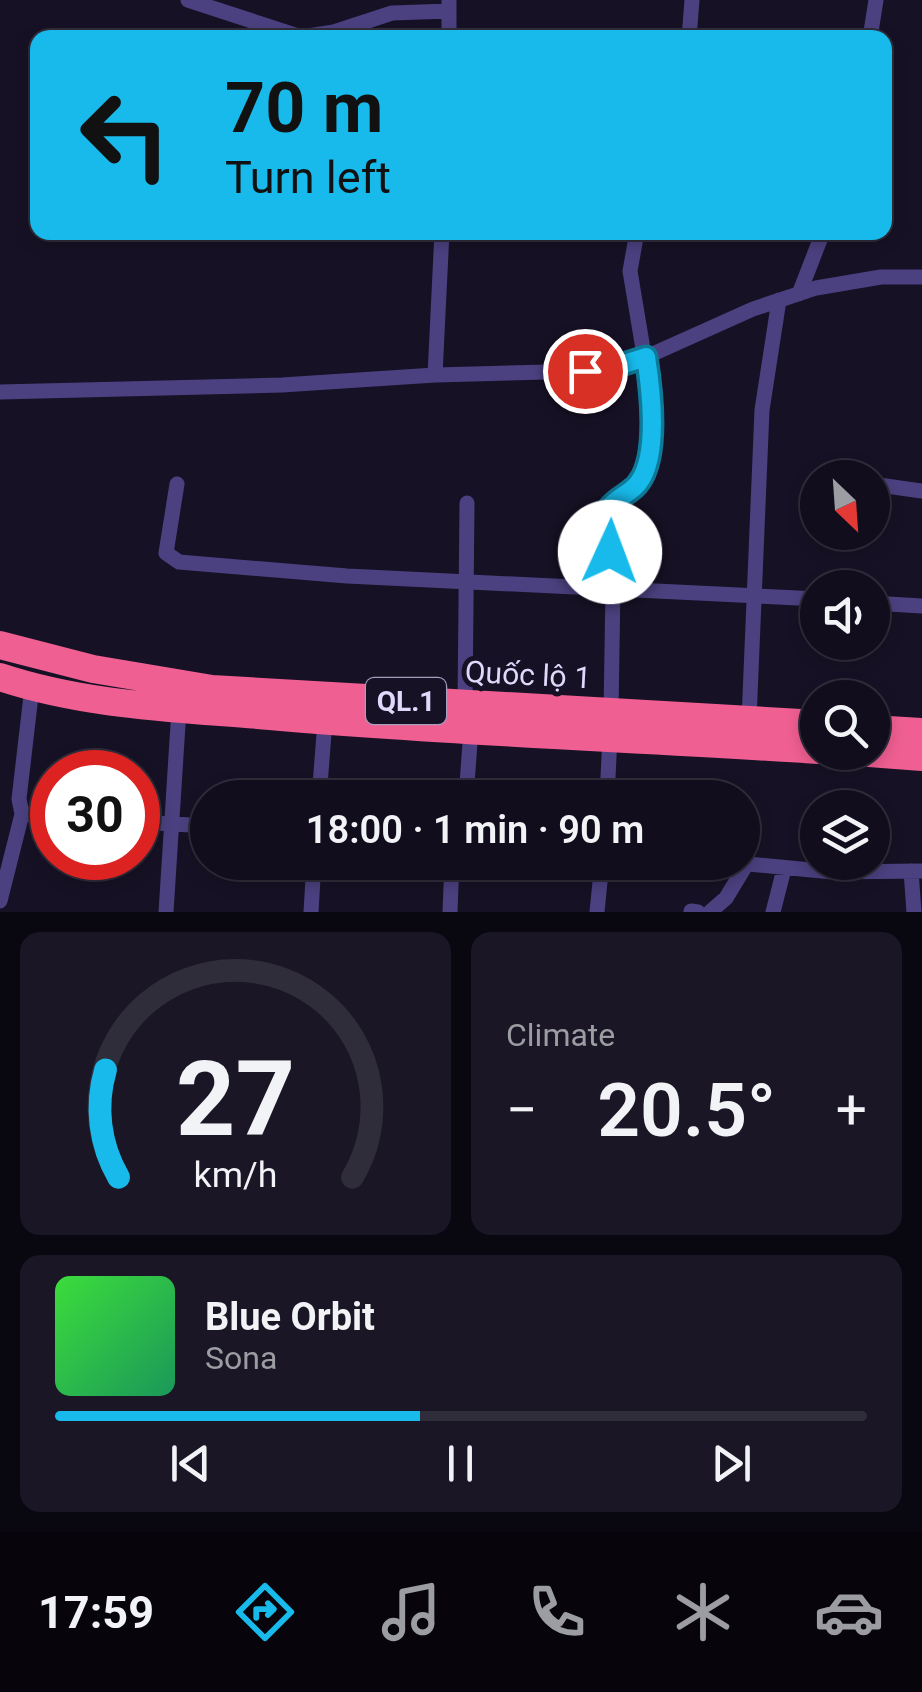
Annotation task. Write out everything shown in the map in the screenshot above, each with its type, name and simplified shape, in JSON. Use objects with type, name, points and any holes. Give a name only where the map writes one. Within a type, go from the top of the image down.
[{"type":"highway","name":"Quốc lộ 1","points":[[0,645],[92,670],[212,690],[468,717],[611,724],[800,748]]},
{"type":"highway","name":"Quốc lộ 1","points":[[0,676],[32,687],[144,706],[325,721],[468,717]]},
{"type":"highway","name":"Quốc lộ 1","points":[[611,724],[749,720],[800,723]]},
{"type":"highway","points":[[890,730],[922,732]]},
{"type":"highway","points":[[890,755],[922,757]]},
{"type":"street","points":[[188,0],[280,30]]},
{"type":"street","points":[[690,30],[692,0]]},
{"type":"street","points":[[871,30],[876,0]]},
{"type":"street","points":[[340,30],[392,13],[449,6]]},
{"type":"street","points":[[435,375],[442,240]]},
{"type":"street","points":[[608,780],[612,587],[609,508],[638,485],[647,467],[652,404],[630,271],[636,240]]},
{"type":"street","points":[[799,294],[820,240]]},
{"type":"street","points":[[0,392],[282,385],[611,368],[799,294],[881,276],[922,277]]},
{"type":"street","points":[[749,720],[762,410],[779,300]]},
{"type":"street","points":[[177,484],[166,554],[179,562],[468,582],[800,598]]},
{"type":"street","points":[[890,487],[922,491]]},
{"type":"street","points":[[466,780],[467,503]]},
{"type":"street","points":[[890,603],[922,606]]},
{"type":"street","points":[[0,901],[22,814],[19,798],[32,687]]},
{"type":"street","points":[[166,912],[179,709]]},
{"type":"street","points":[[320,780],[325,721]]},
{"type":"street","points":[[22,814],[30,815]]},
{"type":"street","points":[[160,825],[190,826]]},
{"type":"street","points":[[760,867],[916,871],[914,912]]},
{"type":"street","points":[[773,912],[784,869]]},
{"type":"street","points":[[310,912],[313,880]]},
{"type":"street","points":[[450,912],[451,880]]},
{"type":"street","points":[[597,912],[600,880]]},
{"type":"street","points":[[710,912],[726,898],[737,880]]},
{"type":"route","points":[[585,371],[646,357],[652,404],[647,467],[638,485],[609,508],[610,552]]}]
